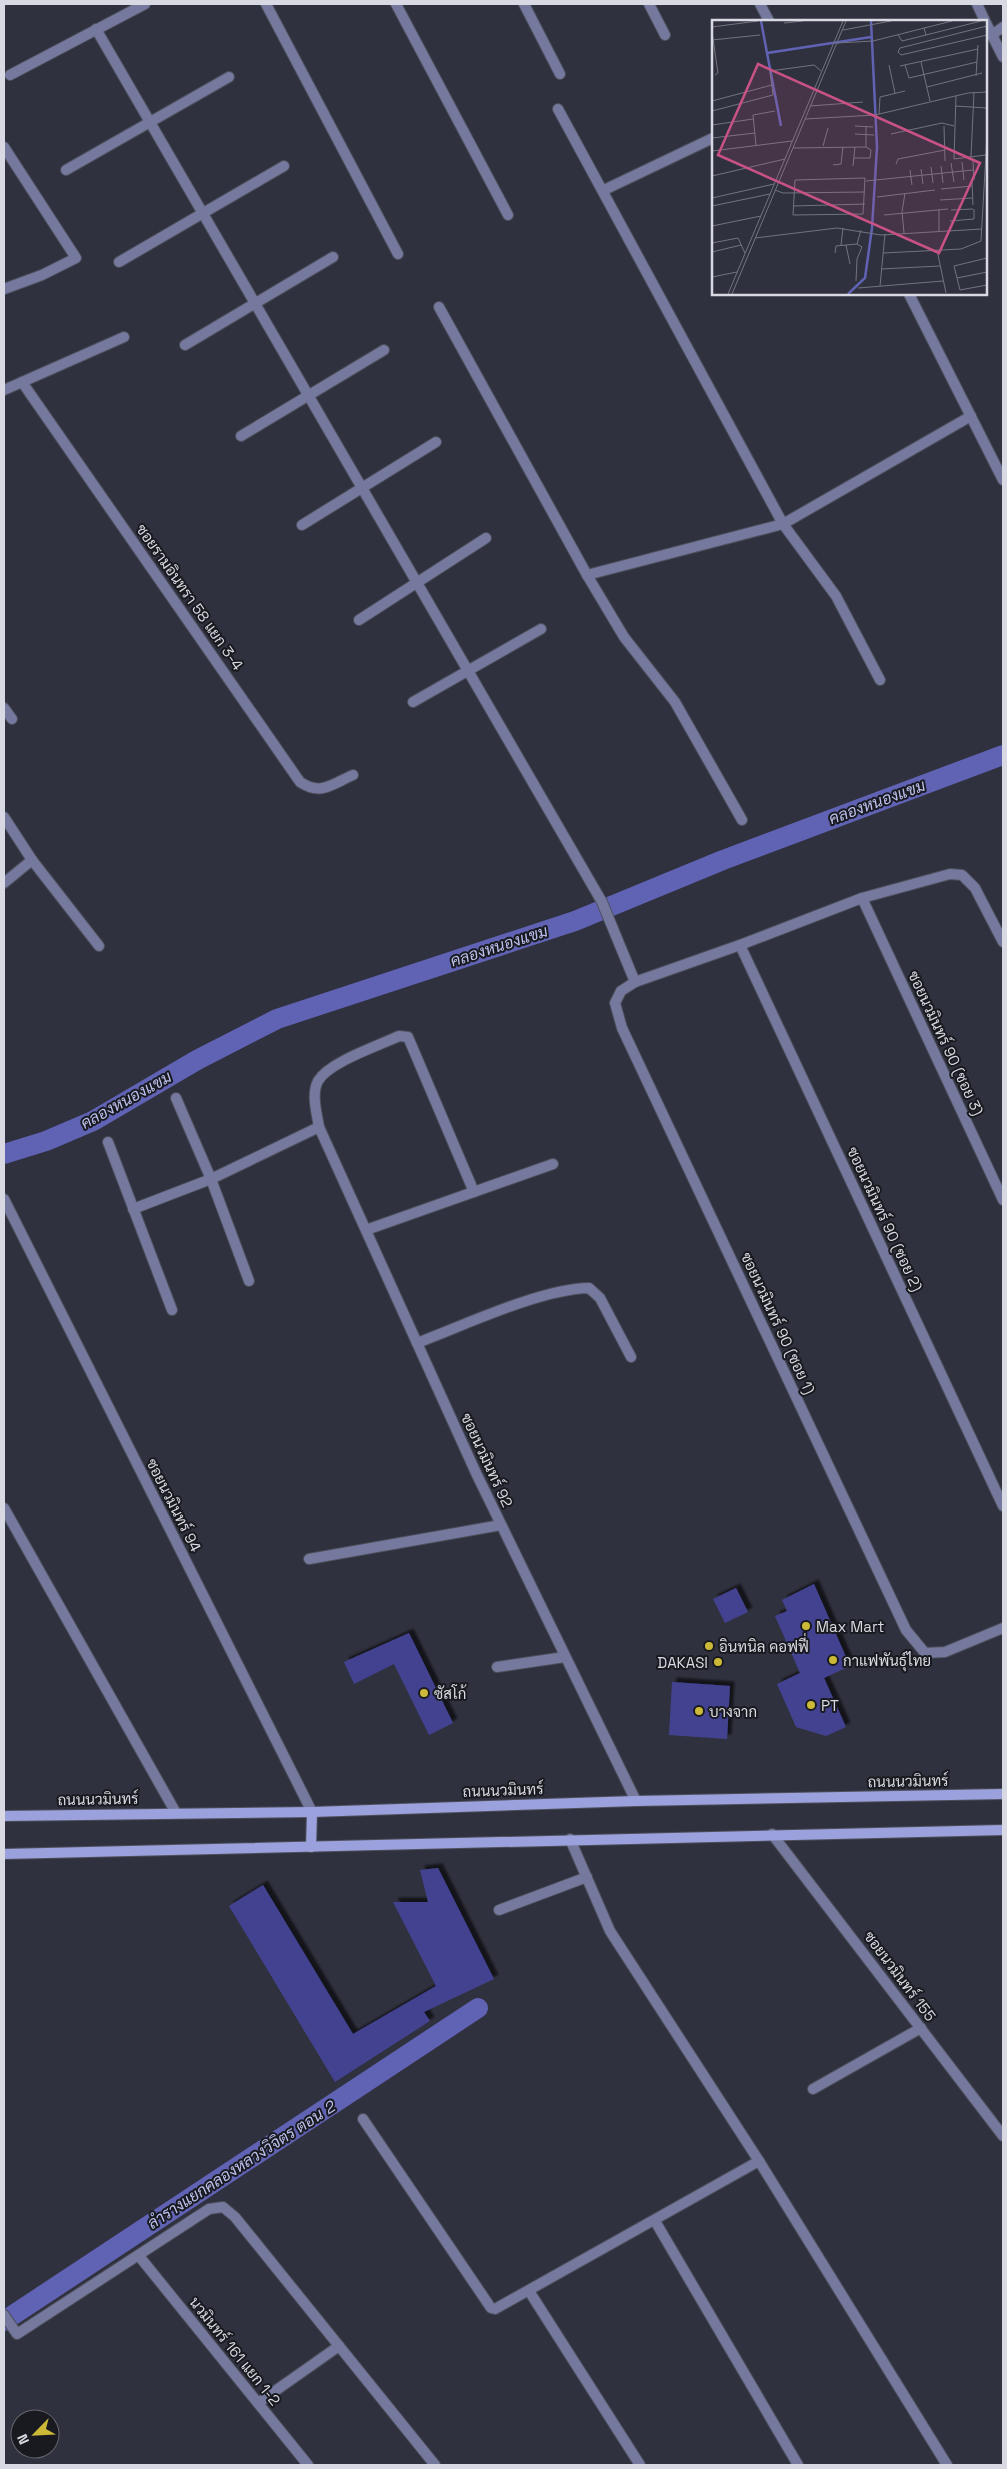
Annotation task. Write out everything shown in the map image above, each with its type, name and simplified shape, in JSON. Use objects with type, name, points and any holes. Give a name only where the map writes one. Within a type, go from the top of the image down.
[{"type":"main road","name":"ถนนนวมินทร์","points":[[4,1816],[176,1812],[312,1812],[636,1801],[1003,1794]]},
{"type":"main road","points":[[311,1847],[312,1812]]},
{"type":"main road","points":[[4,1854],[772,1834],[1003,1830]]},
{"type":"street","points":[[10,75],[145,4]]},
{"type":"street","points":[[266,4],[398,254]]},
{"type":"street","points":[[396,4],[508,215]]},
{"type":"street","points":[[524,4],[560,74]]},
{"type":"street","points":[[648,4],[665,35]]},
{"type":"street","points":[[760,4],[768,20]]},
{"type":"street","points":[[977,4],[984,20]]},
{"type":"street","points":[[987,26],[1003,57]]},
{"type":"street","points":[[992,35],[1003,27]]},
{"type":"street","points":[[96,30],[602,902],[635,982],[740,945],[862,898],[928,878],[950,874],[962,875],[975,888],[1003,942]]},
{"type":"street","points":[[66,170],[229,77]]},
{"type":"street","points":[[558,109],[604,190],[784,524],[836,596],[880,680]]},
{"type":"street","points":[[604,190],[712,138]]},
{"type":"street","points":[[4,147],[76,258],[42,276],[4,289]]},
{"type":"street","points":[[119,262],[284,166]]},
{"type":"street","points":[[186,345],[334,257]]},
{"type":"street","points":[[910,295],[1003,480]]},
{"type":"street","points":[[439,307],[587,576],[624,637],[675,702],[742,820]]},
{"type":"street","points":[[4,390],[124,337]]},
{"type":"street","points":[[241,436],[384,350]]},
{"type":"street","name":"ซอยรามอินทรา 58 แยก 3-4","points":[[22,382],[300,782],[312,789],[324,789],[353,775]]},
{"type":"street","points":[[587,576],[784,524],[971,416]]},
{"type":"street","points":[[302,525],[436,442]]},
{"type":"street","points":[[358,620],[486,538]]},
{"type":"street","points":[[413,702],[541,629]]},
{"type":"street","points":[[4,708],[12,719]]},
{"type":"street","points":[[4,817],[32,860],[99,946]]},
{"type":"street","points":[[4,883],[32,860]]},
{"type":"street","name":"ซอยนวมินทร์ 90 (ซอย 3)","points":[[862,898],[1003,1200]]},
{"type":"street","name":"ซอยนวมินทร์ 90 (ซอย 2)","points":[[740,945],[1003,1506]]},
{"type":"street","name":"ซอยนวมินทร์ 90 (ซอย 1)","points":[[635,982],[621,991],[615,1003],[622,1028],[906,1630],[925,1652],[945,1652],[1003,1628]]},
{"type":"street","name":"ซอยนวมินทร์ 92","points":[[474,1192],[408,1037],[399,1036],[327,1070],[317,1083],[315,1103],[320,1127],[501,1525],[636,1801]]},
{"type":"street","points":[[176,1098],[211,1179],[249,1281]]},
{"type":"street","points":[[133,1209],[211,1179],[320,1127]]},
{"type":"street","points":[[108,1142],[172,1310]]},
{"type":"street","points":[[366,1230],[553,1164]]},
{"type":"street","name":"ซอยนวมินทร์ 94","points":[[4,1199],[312,1812]]},
{"type":"street","points":[[417,1343],[523,1303],[570,1288],[589,1288],[600,1298],[631,1357]]},
{"type":"street","points":[[4,1508],[176,1812]]},
{"type":"street","points":[[309,1559],[501,1525]]},
{"type":"street","points":[[497,1667],[565,1657]]},
{"type":"street","name":"ซอยนวมินทร์ 155","points":[[772,1834],[1003,2136]]},
{"type":"street","points":[[570,1839],[610,1931],[759,2161],[947,2465]]},
{"type":"street","points":[[499,1910],[587,1877]]},
{"type":"street","points":[[813,2089],[921,2028]]},
{"type":"street","points":[[363,2119],[491,2308],[495,2310],[759,2161]]},
{"type":"street","points":[[4,2315],[15,2331],[139,2256],[209,2209],[223,2207],[235,2217],[435,2465]]},
{"type":"street","points":[[655,2221],[798,2465]]},
{"type":"street","name":"นวมินทร์ 161 แยก 1-2","points":[[139,2256],[308,2465]]},
{"type":"street","points":[[529,2291],[640,2465]]},
{"type":"street","points":[[258,2403],[339,2346]]},
{"type":"building","points":[[814,1584],[850,1666],[824,1678],[846,1727],[826,1736],[796,1727],[777,1684],[800,1673],[775,1616],[787,1611],[782,1600]]},
{"type":"building","points":[[736,1588],[748,1612],[725,1623],[713,1599]]},
{"type":"building","points":[[409,1633],[453,1723],[429,1735],[394,1664],[354,1684],[344,1662]]},
{"type":"building","name":"บางจาก","points":[[672,1682],[730,1686],[727,1739],[669,1735]]},
{"type":"building","points":[[438,1868],[494,1979],[424,2012],[430,2021],[335,2082],[229,1906],[263,1885],[353,2034],[436,1986],[393,1902],[428,1902],[420,1870]]},
{"type":"waterway","name":"คลองหนองแขม","points":[[4,1154],[46,1141],[93,1121],[197,1060],[277,1019],[575,921],[723,860],[1003,755]]},
{"type":"waterway","name":"ลำรางแยกคลองหลวงวิจิตร ตอน 2","points":[[4,2321],[478,2008]]},
{"type":"place","name":"Max Mart","points":[[806,1626]]},
{"type":"place","name":"อินทนิล คอฟฟี่","points":[[709,1646]]},
{"type":"place","name":"กาแฟพันธุ์ไทย","points":[[833,1660]]},
{"type":"place","name":"DAKASI","points":[[718,1662]]},
{"type":"place","name":"ซัสโก้","points":[[424,1693]]},
{"type":"place","name":"PT","points":[[811,1705]]},
{"type":"place","name":"บางจาก","points":[[699,1711]]}]
